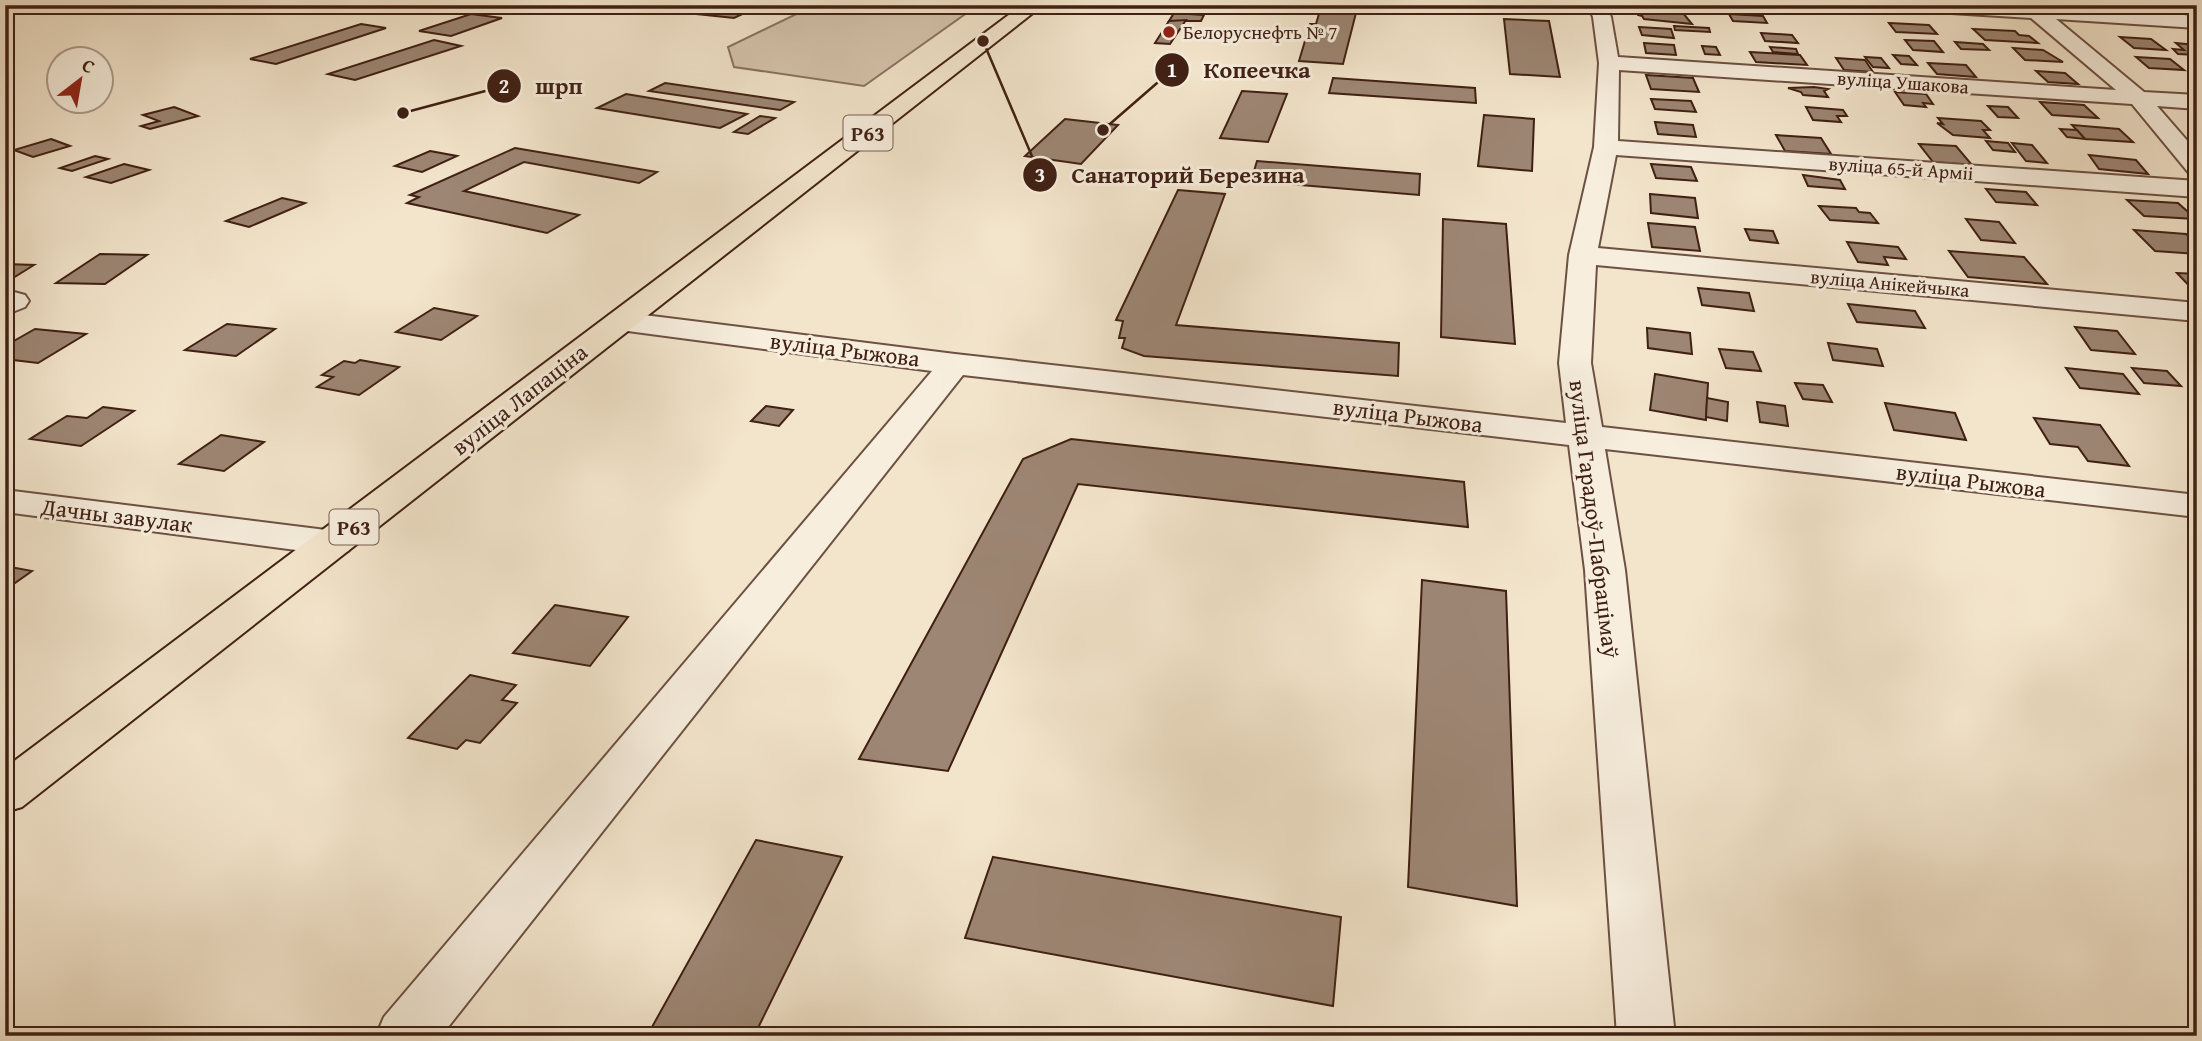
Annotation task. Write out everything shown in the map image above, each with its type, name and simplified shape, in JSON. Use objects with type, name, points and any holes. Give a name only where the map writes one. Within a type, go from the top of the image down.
[{"type":"main road","name":"вуліца Лапаціна","points":[[5,794],[1034,5]]},
{"type":"street","points":[[355,6],[372,5]]},
{"type":"street","name":"вуліца Гарадоў-Пабрацімаў","points":[[1597,5],[1602,17],[1609,63],[1606,147],[1583,255],[1575,363],[1605,570],[1646,1036]]},
{"type":"street","points":[[1903,5],[2032,9],[2197,22]]},
{"type":"street","points":[[2032,9],[2138,98],[2197,167]]},
{"type":"street","name":"вуліца Ушакова","points":[[1609,63],[2197,102]]},
{"type":"street","name":"вуліца 65-й Арміі","points":[[1606,147],[2197,188]]},
{"type":"street","name":"вуліца Анікейчыка","points":[[1583,255],[2197,312]]},
{"type":"street","name":"вуліца Рыжова","points":[[620,321],[956,364],[2197,506]]},
{"type":"street","points":[[405,1036],[956,364]]},
{"type":"street","name":"Дачны завулак","points":[[5,502],[334,543]]},
{"type":"shaded area","points":[[815,5],[978,5],[864,86],[734,67],[728,47]]},
{"type":"building","points":[[715,5],[753,9],[734,18],[697,14]]},
{"type":"building","points":[[1358,5],[1343,64],[1299,61],[1310,24],[1316,24],[1321,7]]},
{"type":"building","points":[[1375,5],[1490,5],[1490,12]]},
{"type":"building","points":[[1636,8],[1683,13],[1692,24],[1644,19],[1638,15]]},
{"type":"building","points":[[1174,13],[1204,15],[1201,21],[1169,21]]},
{"type":"building","points":[[471,14],[502,18],[451,36],[419,31]]},
{"type":"building","points":[[1729,14],[1763,16],[1767,23],[1733,21]]},
{"type":"building","points":[[1504,19],[1549,21],[1560,77],[1510,74]]},
{"type":"building","points":[[1186,20],[1170,44],[1155,43],[1169,21]]},
{"type":"building","points":[[1889,23],[1929,25],[1937,34],[1896,32]]},
{"type":"building","points":[[361,24],[386,28],[276,64],[250,59]]},
{"type":"building","points":[[1674,26],[1709,28],[1710,32],[1675,30]]},
{"type":"building","points":[[1639,27],[1671,29],[1674,38],[1642,35]]},
{"type":"building","points":[[1973,29],[2015,31],[2038,43],[1985,40]]},
{"type":"building","points":[[1761,33],[1792,35],[1798,43],[1765,41]]},
{"type":"building","points":[[2120,37],[2151,39],[2166,50],[2134,48]]},
{"type":"building","points":[[434,40],[461,46],[355,80],[328,74]]},
{"type":"building","points":[[1905,40],[1934,41],[1943,52],[1913,50]]},
{"type":"building","points":[[1955,42],[1983,44],[1989,50],[1961,49]]},
{"type":"building","points":[[1644,43],[1674,45],[1676,55],[1646,53]]},
{"type":"building","points":[[2176,43],[2195,45],[2197,55],[2178,54],[2173,49],[2184,50]]},
{"type":"building","points":[[1702,46],[1716,47],[1720,55],[1705,54]]},
{"type":"building","points":[[1770,47],[1796,49],[1798,54],[1773,52]]},
{"type":"building","points":[[2013,48],[2043,50],[2063,62],[2025,60]]},
{"type":"building","points":[[1750,52],[1800,55],[1807,65],[1756,62]]},
{"type":"building","points":[[1893,55],[1909,56],[1917,65],[1901,64]]},
{"type":"building","points":[[1865,57],[1881,58],[1889,68],[1873,67]]},
{"type":"building","points":[[2136,57],[2170,59],[2184,70],[2149,68]]},
{"type":"building","points":[[1836,58],[1865,60],[1873,72],[1844,70]]},
{"type":"building","points":[[1928,63],[1966,65],[1976,77],[1937,74]]},
{"type":"building","points":[[2036,71],[2065,73],[2078,84],[2048,82]]},
{"type":"building","points":[[1646,75],[1693,78],[1699,92],[1651,89]]},
{"type":"building","points":[[1333,78],[1475,88],[1476,103],[1329,93]]},
{"type":"building","points":[[665,83],[794,102],[780,110],[649,91]]},
{"type":"building","points":[[1788,88],[1828,89],[1824,91],[1828,97],[1803,95]]},
{"type":"building","points":[[1242,91],[1287,94],[1268,142],[1220,138]]},
{"type":"building","points":[[1895,92],[1926,94],[1933,104],[1923,103],[1926,107],[1904,105]]},
{"type":"building","points":[[626,94],[747,114],[720,128],[597,108]]},
{"type":"building","points":[[1651,99],[1691,101],[1696,112],[1655,109]]},
{"type":"building","points":[[2040,102],[2084,105],[2098,118],[2052,115]]},
{"type":"building","points":[[1988,106],[2008,107],[2018,118],[1998,117]]},
{"type":"building","points":[[174,107],[198,116],[150,129],[141,126],[159,121],[143,115]]},
{"type":"building","points":[[1806,107],[1843,110],[1847,116],[1837,116],[1841,122],[1813,120]]},
{"type":"building","points":[[1484,115],[1534,119],[1532,171],[1478,166]]},
{"type":"building","points":[[760,116],[775,118],[748,134],[734,132]]},
{"type":"building","points":[[1938,118],[1981,121],[1990,130],[1983,130],[1990,138],[1953,135],[1937,123],[1943,124]]},
{"type":"building","points":[[1065,119],[1118,125],[1081,164],[1025,156]]},
{"type":"building","points":[[1655,122],[1693,125],[1696,137],[1658,134]]},
{"type":"building","points":[[2072,125],[2119,129],[2133,142],[2085,139]]},
{"type":"building","points":[[2060,129],[2077,130],[2085,139],[2067,137]]},
{"type":"building","points":[[1776,135],[1821,138],[1831,154],[1785,151]]},
{"type":"building","points":[[51,139],[70,146],[33,157],[14,150]]},
{"type":"building","points":[[1986,141],[2008,143],[2015,152],[1993,150]]},
{"type":"building","points":[[2012,143],[2032,145],[2047,163],[2026,161]]},
{"type":"building","points":[[1919,144],[1956,146],[1972,165],[1933,162]]},
{"type":"building","points":[[515,148],[657,172],[639,183],[524,162],[464,191],[579,215],[547,233],[407,203],[419,197],[410,195]]},
{"type":"building","points":[[430,151],[457,156],[422,172],[395,166]]},
{"type":"building","points":[[2089,155],[2136,160],[2148,174],[2099,169]]},
{"type":"building","points":[[95,156],[108,159],[72,171],[60,168]]},
{"type":"building","points":[[1257,161],[1420,174],[1419,195],[1251,181]]},
{"type":"building","points":[[124,164],[149,170],[111,183],[86,177]]},
{"type":"building","points":[[1651,164],[1691,167],[1697,181],[1656,178]]},
{"type":"building","points":[[1803,175],[1840,180],[1845,189],[1808,186]]},
{"type":"building","points":[[1986,189],[2026,192],[2037,205],[1996,202]]},
{"type":"building","points":[[1178,190],[1225,194],[1176,325],[1399,343],[1398,376],[1144,356],[1122,348],[1125,338],[1119,338],[1123,321],[1116,320]]},
{"type":"building","points":[[1650,194],[1695,198],[1698,218],[1651,213]]},
{"type":"building","points":[[282,198],[305,203],[249,227],[226,221]]},
{"type":"building","points":[[2127,200],[2178,203],[2196,219],[2144,216]]},
{"type":"building","points":[[1819,206],[1856,208],[1859,212],[1870,213],[1878,223],[1830,220]]},
{"type":"building","points":[[1443,219],[1506,224],[1515,344],[1441,337]]},
{"type":"building","points":[[1966,219],[1999,222],[2015,243],[1981,240]]},
{"type":"building","points":[[1648,223],[1695,227],[1700,251],[1652,247]]},
{"type":"building","points":[[1745,229],[1773,231],[1778,243],[1750,240]]},
{"type":"building","points":[[2134,230],[2186,234],[2197,244],[2197,254],[2155,251]]},
{"type":"building","points":[[1847,242],[1898,247],[1906,259],[1884,257],[1888,265],[1858,262]]},
{"type":"building","points":[[1949,251],[2024,257],[2047,284],[1968,277]]},
{"type":"building","points":[[100,254],[147,255],[105,284],[56,283]]},
{"type":"building","points":[[5,264],[34,265],[13,278],[5,277]]},
{"type":"building","points":[[2177,273],[2197,274],[2197,294]]},
{"type":"building","points":[[1698,288],[1749,293],[1754,311],[1702,305]]},
{"type":"building","points":[[1848,304],[1915,311],[1925,328],[1857,322]]},
{"type":"building","points":[[434,308],[477,316],[441,340],[396,332]]},
{"type":"building","points":[[227,324],[275,329],[236,356],[185,350]]},
{"type":"building","points":[[2075,327],[2117,331],[2135,354],[2091,350]]},
{"type":"building","points":[[1647,328],[1690,333],[1692,354],[1648,348]]},
{"type":"building","points":[[35,329],[86,334],[38,363],[5,359],[5,346]]},
{"type":"building","points":[[1828,343],[1877,349],[1883,366],[1833,360]]},
{"type":"building","points":[[1719,349],[1753,352],[1761,371],[1726,368]]},
{"type":"building","points":[[360,360],[399,367],[359,395],[317,387],[333,377],[322,375],[344,361],[355,363]]},
{"type":"building","points":[[2066,368],[2123,374],[2139,394],[2080,388]]},
{"type":"building","points":[[2132,368],[2167,371],[2181,386],[2144,383]]},
{"type":"building","points":[[1655,374],[1708,383],[1706,420],[1650,410]]},
{"type":"building","points":[[1795,383],[1823,385],[1832,402],[1803,399]]},
{"type":"building","points":[[1707,398],[1728,402],[1727,421],[1706,417]]},
{"type":"building","points":[[1757,402],[1785,406],[1788,426],[1760,422]]},
{"type":"building","points":[[1885,403],[1955,413],[1966,440],[1894,430]]},
{"type":"building","points":[[766,406],[793,410],[779,426],[751,421]]},
{"type":"building","points":[[103,407],[134,411],[81,446],[30,439],[67,416],[87,418]]},
{"type":"building","points":[[2034,418],[2100,425],[2129,466],[2088,461],[2078,447],[2050,444]]},
{"type":"building","points":[[221,435],[264,442],[224,471],[179,464]]},
{"type":"building","points":[[1071,439],[1464,482],[1468,527],[1078,484],[948,771],[859,759],[1023,459]]},
{"type":"building","points":[[5,566],[32,571],[5,590]]},
{"type":"building","points":[[1422,580],[1506,591],[1517,906],[1408,887]]},
{"type":"building","points":[[555,605],[628,617],[590,666],[513,653]]},
{"type":"building","points":[[470,675],[516,685],[502,700],[517,703],[480,743],[466,740],[457,749],[408,738]]},
{"type":"building","points":[[756,840],[842,857],[754,1036],[647,1036]]},
{"type":"building","points":[[993,857],[1341,917],[1333,1006],[965,938]]},
{"type":"place","name":"Белоруснефть № 7","points":[[1169,32]]},
{"type":"place","name":"Санаторий Березина","points":[[983,41]]},
{"type":"place","name":"шрп","points":[[403,113]]},
{"type":"place","name":"Копеечка","points":[[1103,130]]}]
